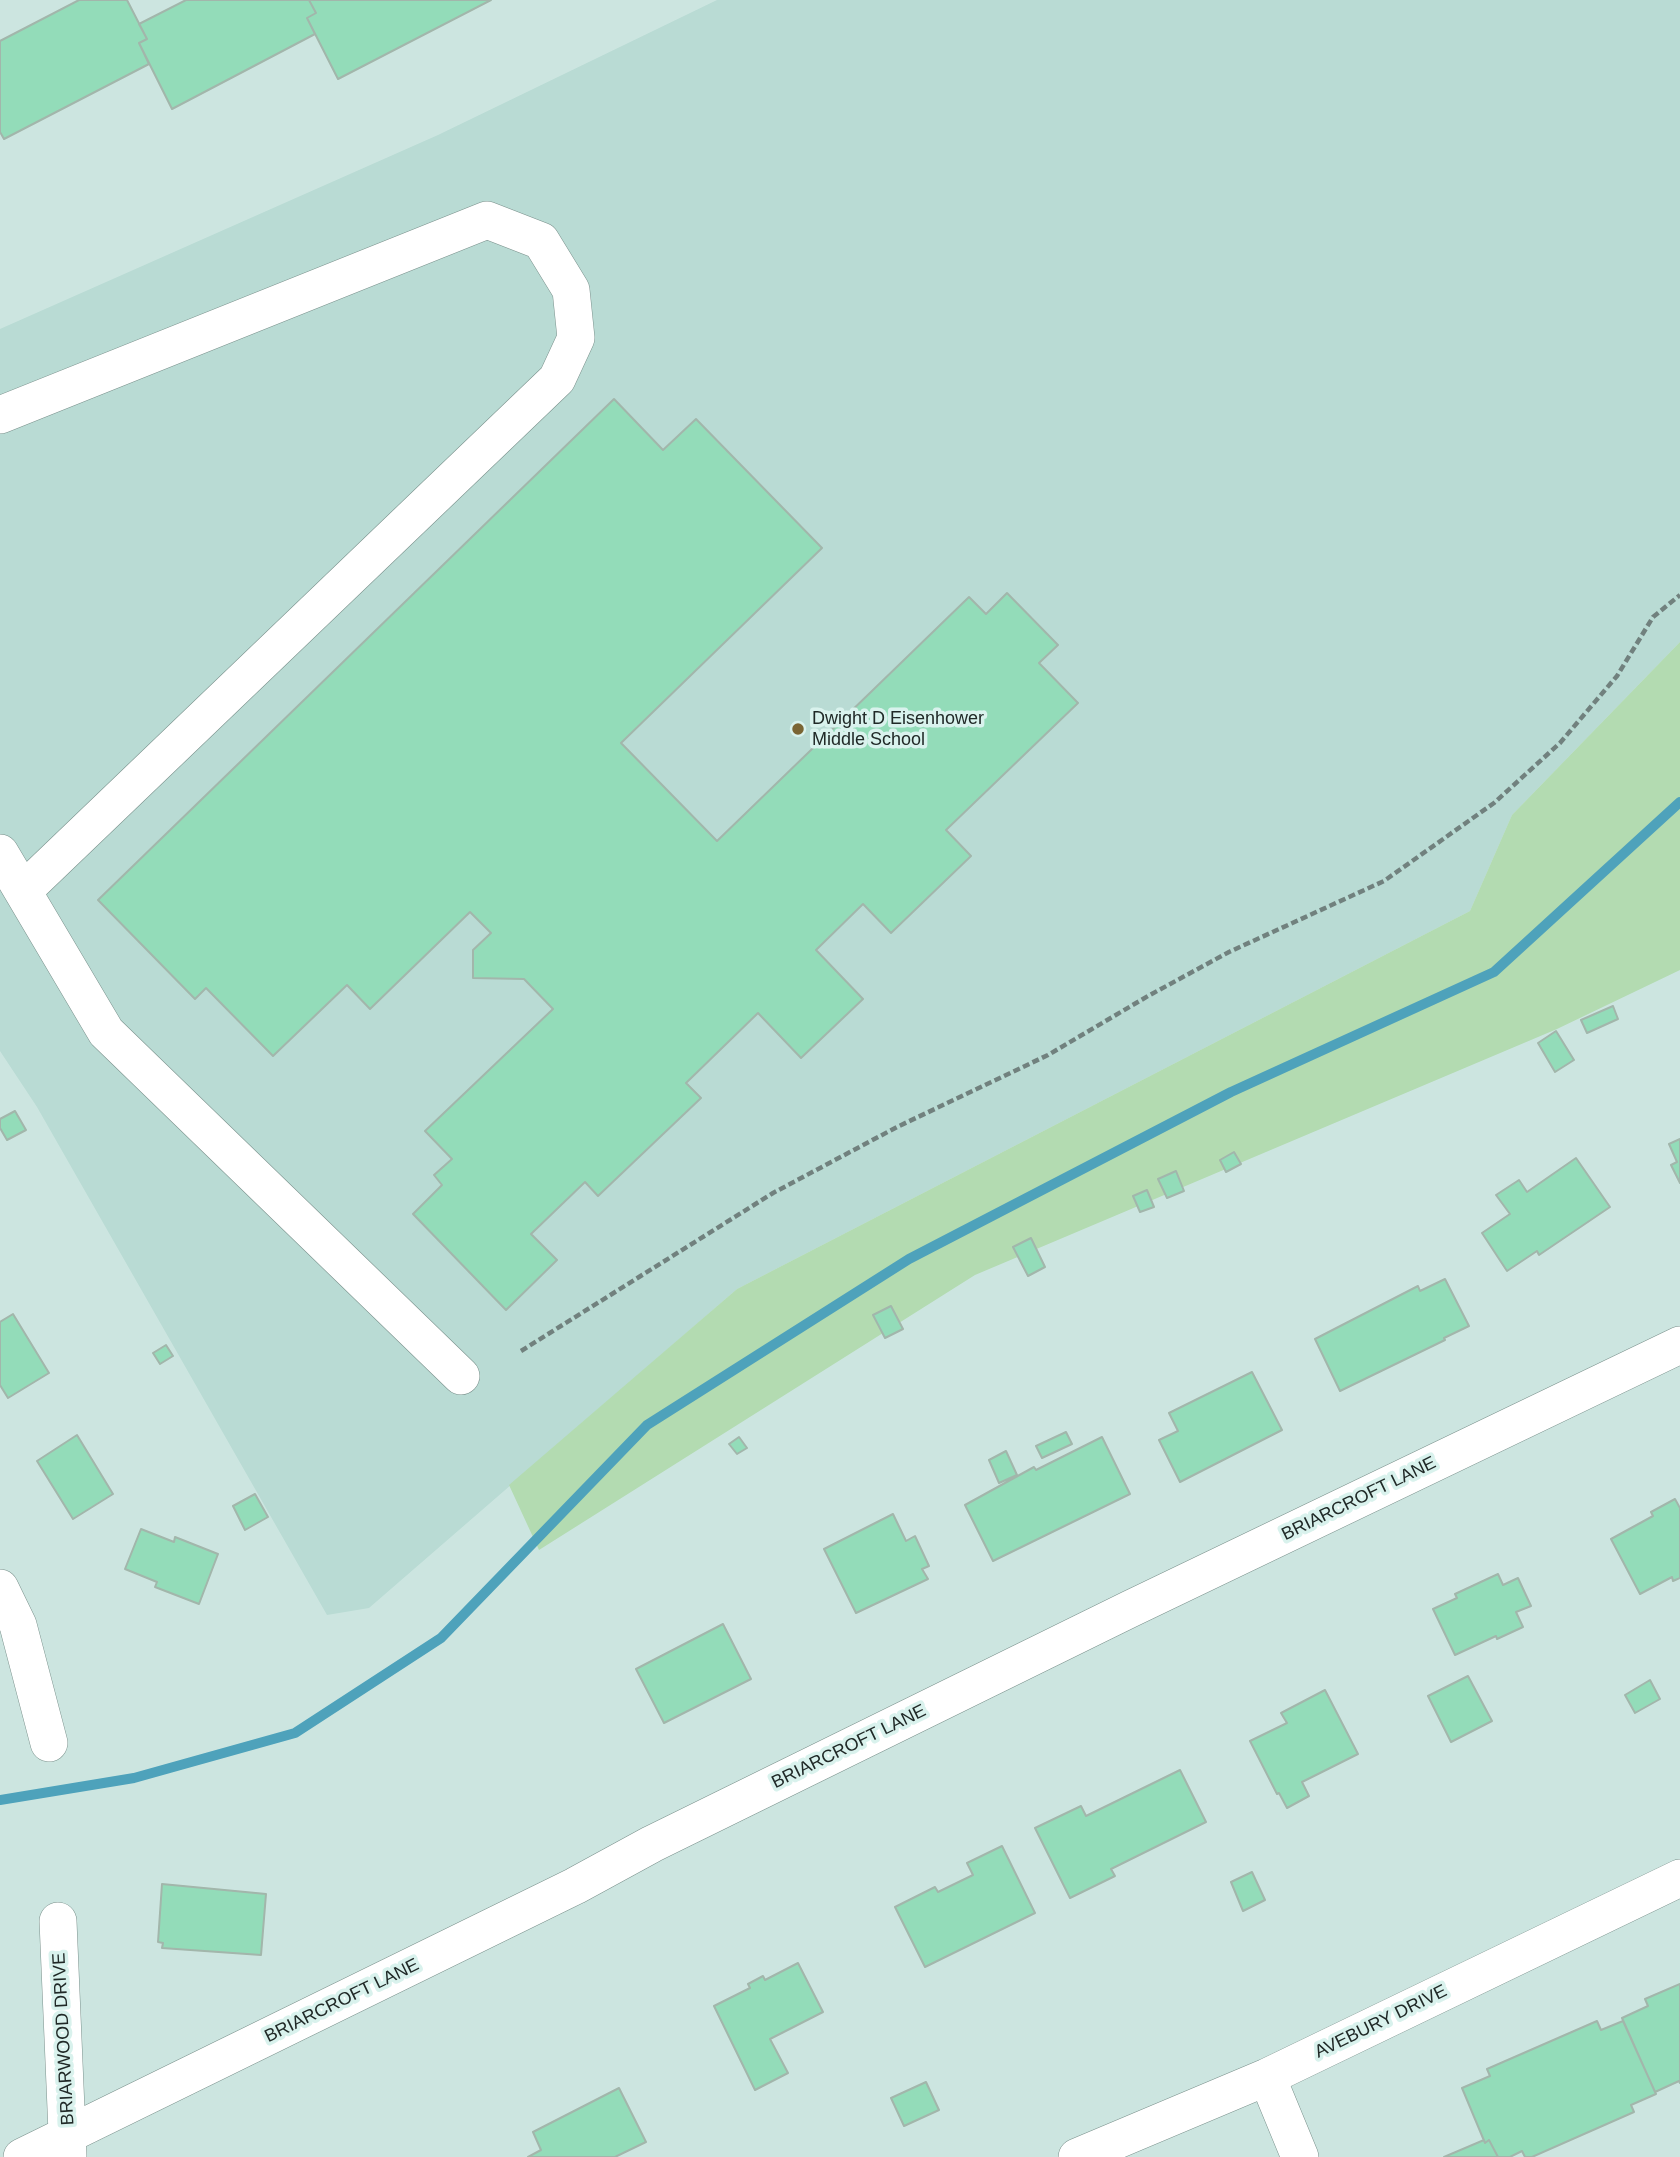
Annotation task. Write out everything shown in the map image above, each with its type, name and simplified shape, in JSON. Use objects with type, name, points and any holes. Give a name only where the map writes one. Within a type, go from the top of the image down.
[{"type":"street","points":[[0,415],[487,220],[541,241],[570,289],[576,338],[557,379],[23,891]]},
{"type":"street","points":[[0,853],[106,1032],[461,1376]]},
{"type":"street","name":"BRIARCROFT LANE","points":[[22,2157],[68,2146],[652,1844],[1680,1345]]},
{"type":"street","points":[[0,1588],[18,1625],[49,1743]]},
{"type":"street","name":"AVEBURY DRIVE","points":[[1077,2157],[1267,2077],[1680,1878]]},
{"type":"street","name":"BRIARWOOD DRIVE","points":[[58,1921],[68,2146]]},
{"type":"street","points":[[1267,2077],[1300,2157]]},
{"type":"path","points":[[521,1351],[773,1193],[897,1127],[1048,1055],[1148,996],[1229,953],[1384,881],[1494,803],[1560,743],[1617,676],[1653,617],[1680,596]]},
{"type":"shaded area","name":"Dwight D Eisenhower Middle School","points":[[717,0],[1680,0],[1680,642],[1512,815],[1470,911],[737,1289],[369,1608],[327,1615],[37,1107],[0,1051],[0,329],[438,135]]},
{"type":"green space","points":[[1680,642],[1680,970],[1557,1029],[975,1275],[539,1550],[509,1485],[737,1289],[1470,911],[1512,815]]},
{"type":"building","points":[[79,0],[127,0],[147,39],[139,43],[149,64],[4,139],[0,132],[0,41]]},
{"type":"building","points":[[186,0],[309,0],[316,13],[307,18],[315,34],[172,109],[139,43],[147,39],[139,24]]},
{"type":"building","points":[[309,0],[491,0],[338,79],[307,18],[316,13]]},
{"type":"building","points":[[614,399],[663,450],[696,419],[822,548],[621,743],[717,841],[969,597],[986,614],[1007,593],[1058,645],[1039,663],[1078,703],[946,830],[971,856],[891,933],[863,904],[816,950],[863,999],[801,1058],[758,1013],[686,1083],[701,1098],[598,1196],[585,1182],[531,1234],[557,1260],[506,1310],[413,1214],[442,1185],[434,1175],[452,1159],[425,1131],[553,1009],[524,979],[473,978],[473,950],[491,933],[470,912],[370,1009],[347,985],[273,1056],[206,988],[195,999],[98,900]]},
{"type":"building","points":[[1613,1006],[1618,1019],[1587,1033],[1581,1020]]},
{"type":"building","points":[[1556,1031],[1574,1060],[1555,1072],[1538,1043]]},
{"type":"building","points":[[15,1111],[26,1130],[7,1140],[0,1128],[0,1119]]},
{"type":"building","points":[[1680,1139],[1680,1183],[1671,1165],[1677,1162],[1669,1144]]},
{"type":"building","points":[[1234,1152],[1241,1164],[1226,1172],[1220,1160]]},
{"type":"building","points":[[1576,1158],[1610,1207],[1539,1255],[1537,1251],[1507,1271],[1482,1233],[1510,1214],[1496,1195],[1519,1180],[1527,1192]]},
{"type":"building","points":[[1176,1171],[1184,1191],[1167,1198],[1158,1179]]},
{"type":"building","points":[[1147,1190],[1154,1207],[1140,1212],[1133,1196]]},
{"type":"building","points":[[1031,1238],[1045,1267],[1028,1276],[1013,1247]]},
{"type":"building","points":[[1445,1279],[1469,1326],[1340,1391],[1315,1339],[1418,1286],[1420,1291]]},
{"type":"building","points":[[891,1306],[903,1329],[885,1338],[873,1315]]},
{"type":"building","points":[[13,1314],[49,1373],[8,1398],[0,1385],[0,1322]]},
{"type":"building","points":[[166,1345],[173,1356],[160,1364],[153,1353]]},
{"type":"building","points":[[1252,1372],[1282,1430],[1180,1482],[1159,1440],[1178,1431],[1169,1413]]},
{"type":"building","points":[[1066,1432],[1072,1444],[1042,1458],[1036,1446]]},
{"type":"building","points":[[77,1435],[113,1494],[73,1519],[37,1461]]},
{"type":"building","points":[[739,1437],[747,1448],[737,1454],[729,1444]]},
{"type":"building","points":[[1102,1437],[1130,1494],[993,1561],[965,1505],[1034,1467],[1036,1470]]},
{"type":"building","points":[[1006,1451],[1017,1475],[999,1483],[989,1460]]},
{"type":"building","points":[[255,1494],[268,1517],[245,1530],[233,1506]]},
{"type":"building","points":[[1675,1499],[1680,1508],[1680,1578],[1673,1581],[1672,1577],[1640,1594],[1611,1539],[1653,1516],[1651,1512]]},
{"type":"building","points":[[893,1514],[906,1541],[915,1536],[929,1566],[922,1569],[928,1579],[856,1613],[824,1549]]},
{"type":"building","points":[[141,1529],[174,1542],[175,1537],[218,1554],[199,1604],[155,1587],[157,1582],[125,1569]]},
{"type":"building","points":[[1498,1574],[1503,1585],[1518,1578],[1531,1606],[1516,1612],[1523,1627],[1455,1655],[1433,1609],[1457,1598],[1455,1594]]},
{"type":"building","points":[[723,1624],[751,1679],[664,1723],[636,1669]]},
{"type":"building","points":[[1468,1676],[1492,1721],[1451,1742],[1428,1696]]},
{"type":"building","points":[[1650,1680],[1660,1699],[1635,1713],[1625,1695]]},
{"type":"building","points":[[1325,1690],[1358,1754],[1302,1782],[1309,1796],[1287,1808],[1250,1741],[1287,1723],[1281,1713]]},
{"type":"building","points":[[1180,1770],[1206,1822],[1111,1869],[1115,1876],[1070,1898],[1035,1828],[1081,1806],[1086,1816]]},
{"type":"building","points":[[1002,1846],[1035,1913],[925,1967],[895,1907],[935,1887],[938,1892],[973,1875],[967,1863]]},
{"type":"building","points":[[1252,1872],[1265,1900],[1243,1911],[1231,1882]]},
{"type":"building","points":[[162,1884],[266,1894],[261,1955],[162,1948],[163,1943],[158,1942]]},
{"type":"building","points":[[798,1963],[823,2012],[770,2039],[788,2073],[755,2090],[714,2006],[750,1988],[748,1984],[763,1976],[765,1980]]},
{"type":"building","points":[[1680,1984],[1680,2083],[1679,2081],[1655,2092],[1622,2018],[1648,2006],[1645,1999]]},
{"type":"building","points":[[1597,2021],[1601,2030],[1623,2021],[1656,2094],[1631,2105],[1634,2112],[1532,2157],[1525,2157],[1522,2151],[1510,2157],[1498,2157],[1489,2140],[1485,2143],[1462,2088],[1490,2076],[1487,2069]]},
{"type":"building","points":[[926,2082],[939,2110],[904,2126],[891,2098]]},
{"type":"building","points":[[619,2088],[646,2142],[615,2157],[528,2157],[541,2150],[533,2132]]},
{"type":"building","points":[[1484,2140],[1485,2143],[1489,2140],[1498,2157],[1444,2157]]},
{"type":"waterway","points":[[0,1800],[134,1778],[295,1733],[441,1638],[647,1425],[909,1259],[1231,1092],[1494,972],[1680,802]]},
{"type":"place","name":"Dwight D Eisenhower Middle School","points":[[798,729]]}]
